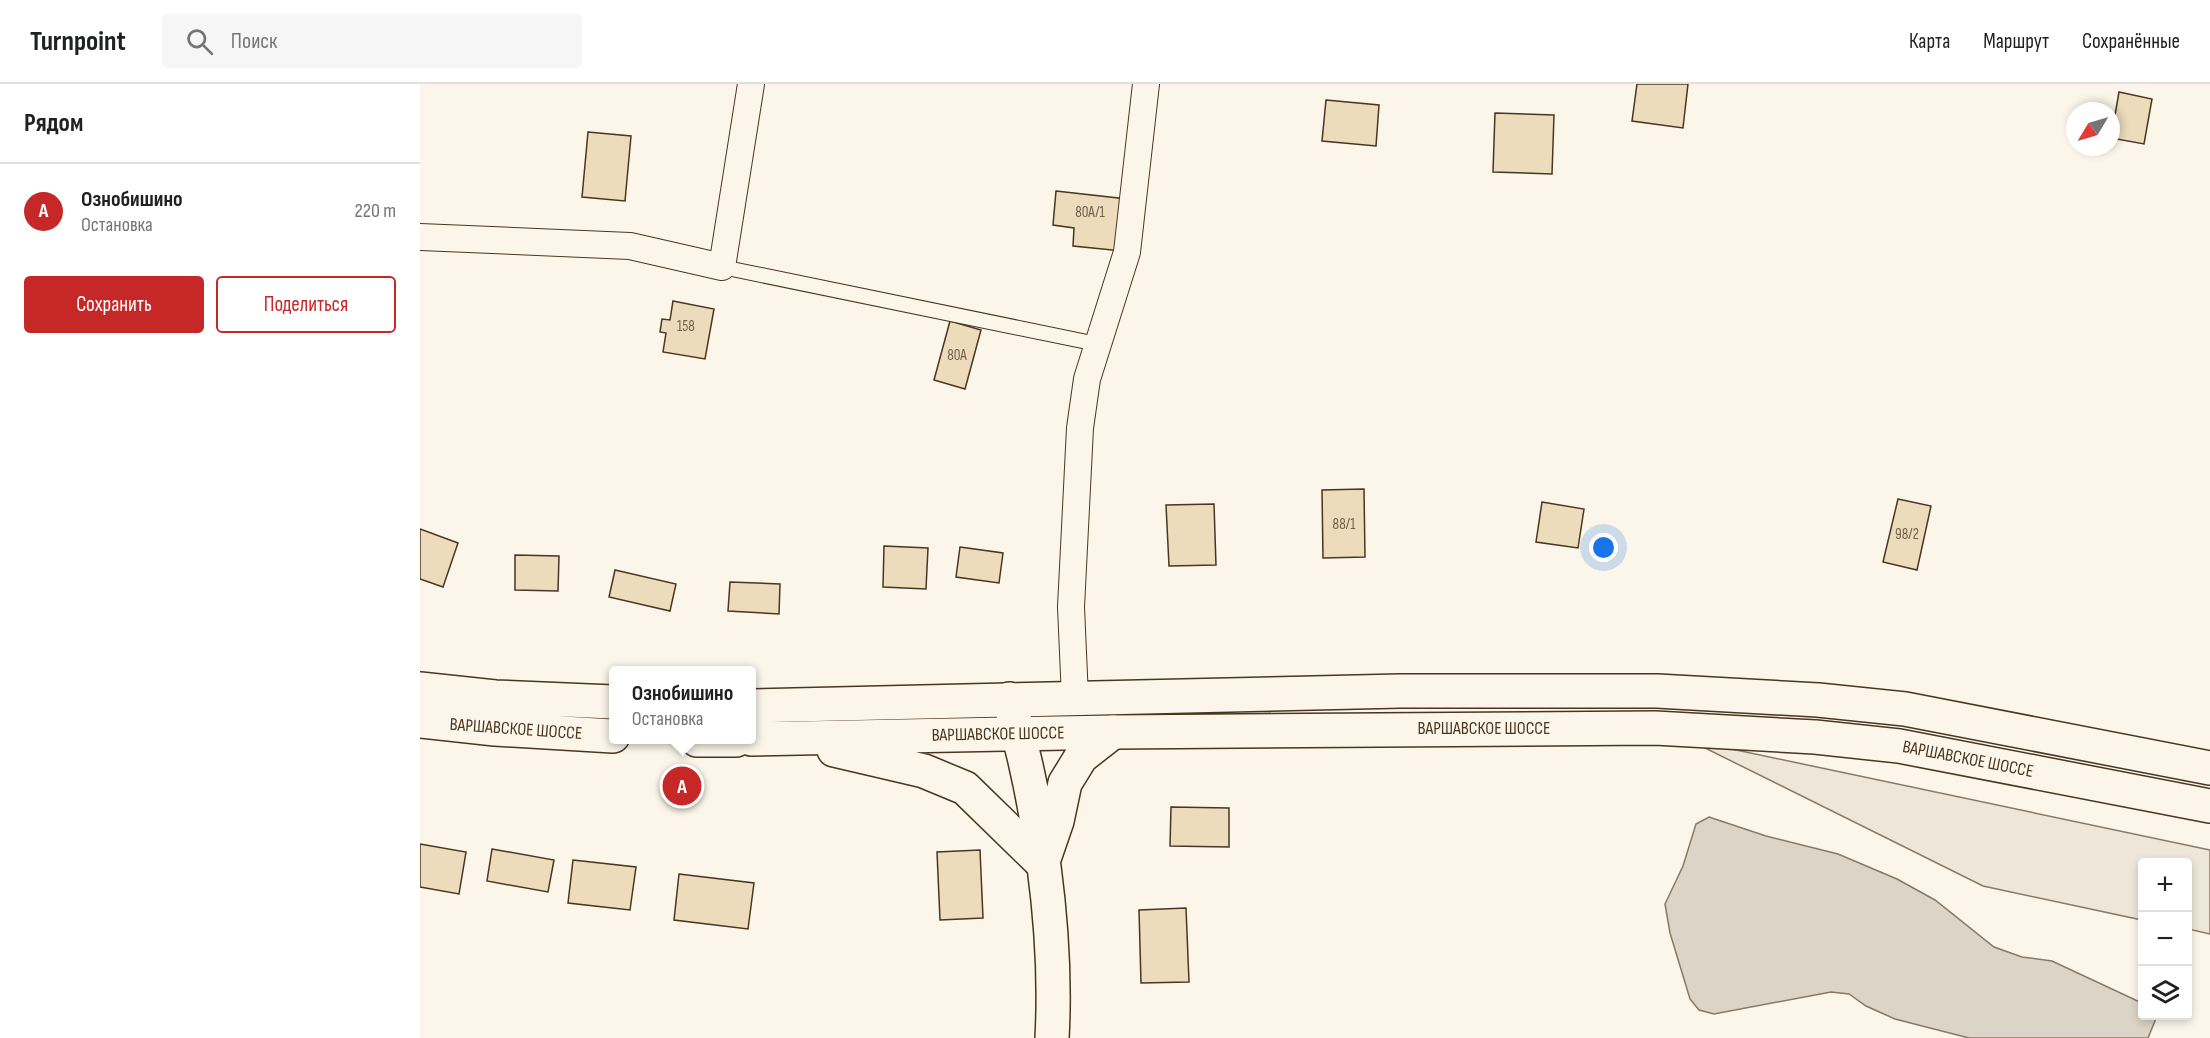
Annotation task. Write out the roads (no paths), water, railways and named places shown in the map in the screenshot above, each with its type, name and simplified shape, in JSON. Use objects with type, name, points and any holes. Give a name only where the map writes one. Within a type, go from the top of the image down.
[{"type":"main road","name":"ВАРШАВСКОЕ ШОССЕ","points":[[420,689],[495,697],[609,702]]},
{"type":"main road","name":"ВАРШАВСКОЕ ШОССЕ","points":[[756,706],[1400,691],[1657,691],[1818,700],[1905,709],[2210,768]]},
{"type":"main road","points":[[1009,699],[1019,734],[1043,864],[1050,931],[1052,1038]]},
{"type":"main road","name":"ВАРШАВСКОЕ ШОССЕ","points":[[420,721],[495,729],[609,736]]},
{"type":"main road","name":"ВАРШАВСКОЕ ШОССЕ","points":[[756,739],[1113,732],[1655,728],[1815,737],[1899,746],[2210,806]]},
{"type":"main road","points":[[1043,864],[1057,821],[1065,783],[1081,757],[1113,732]]},
{"type":"main road","points":[[785,739],[924,771],[965,788],[1043,864]]},
{"type":"street","points":[[420,237],[630,246],[722,267],[751,84]]},
{"type":"street","points":[[1075,698],[1071,607],[1080,428],[1087,379],[1127,252],[1146,84]]},
{"type":"lane","points":[[722,267],[1097,344]]},
{"type":"place","name":"Ознобишино","points":[[682,786]]}]
